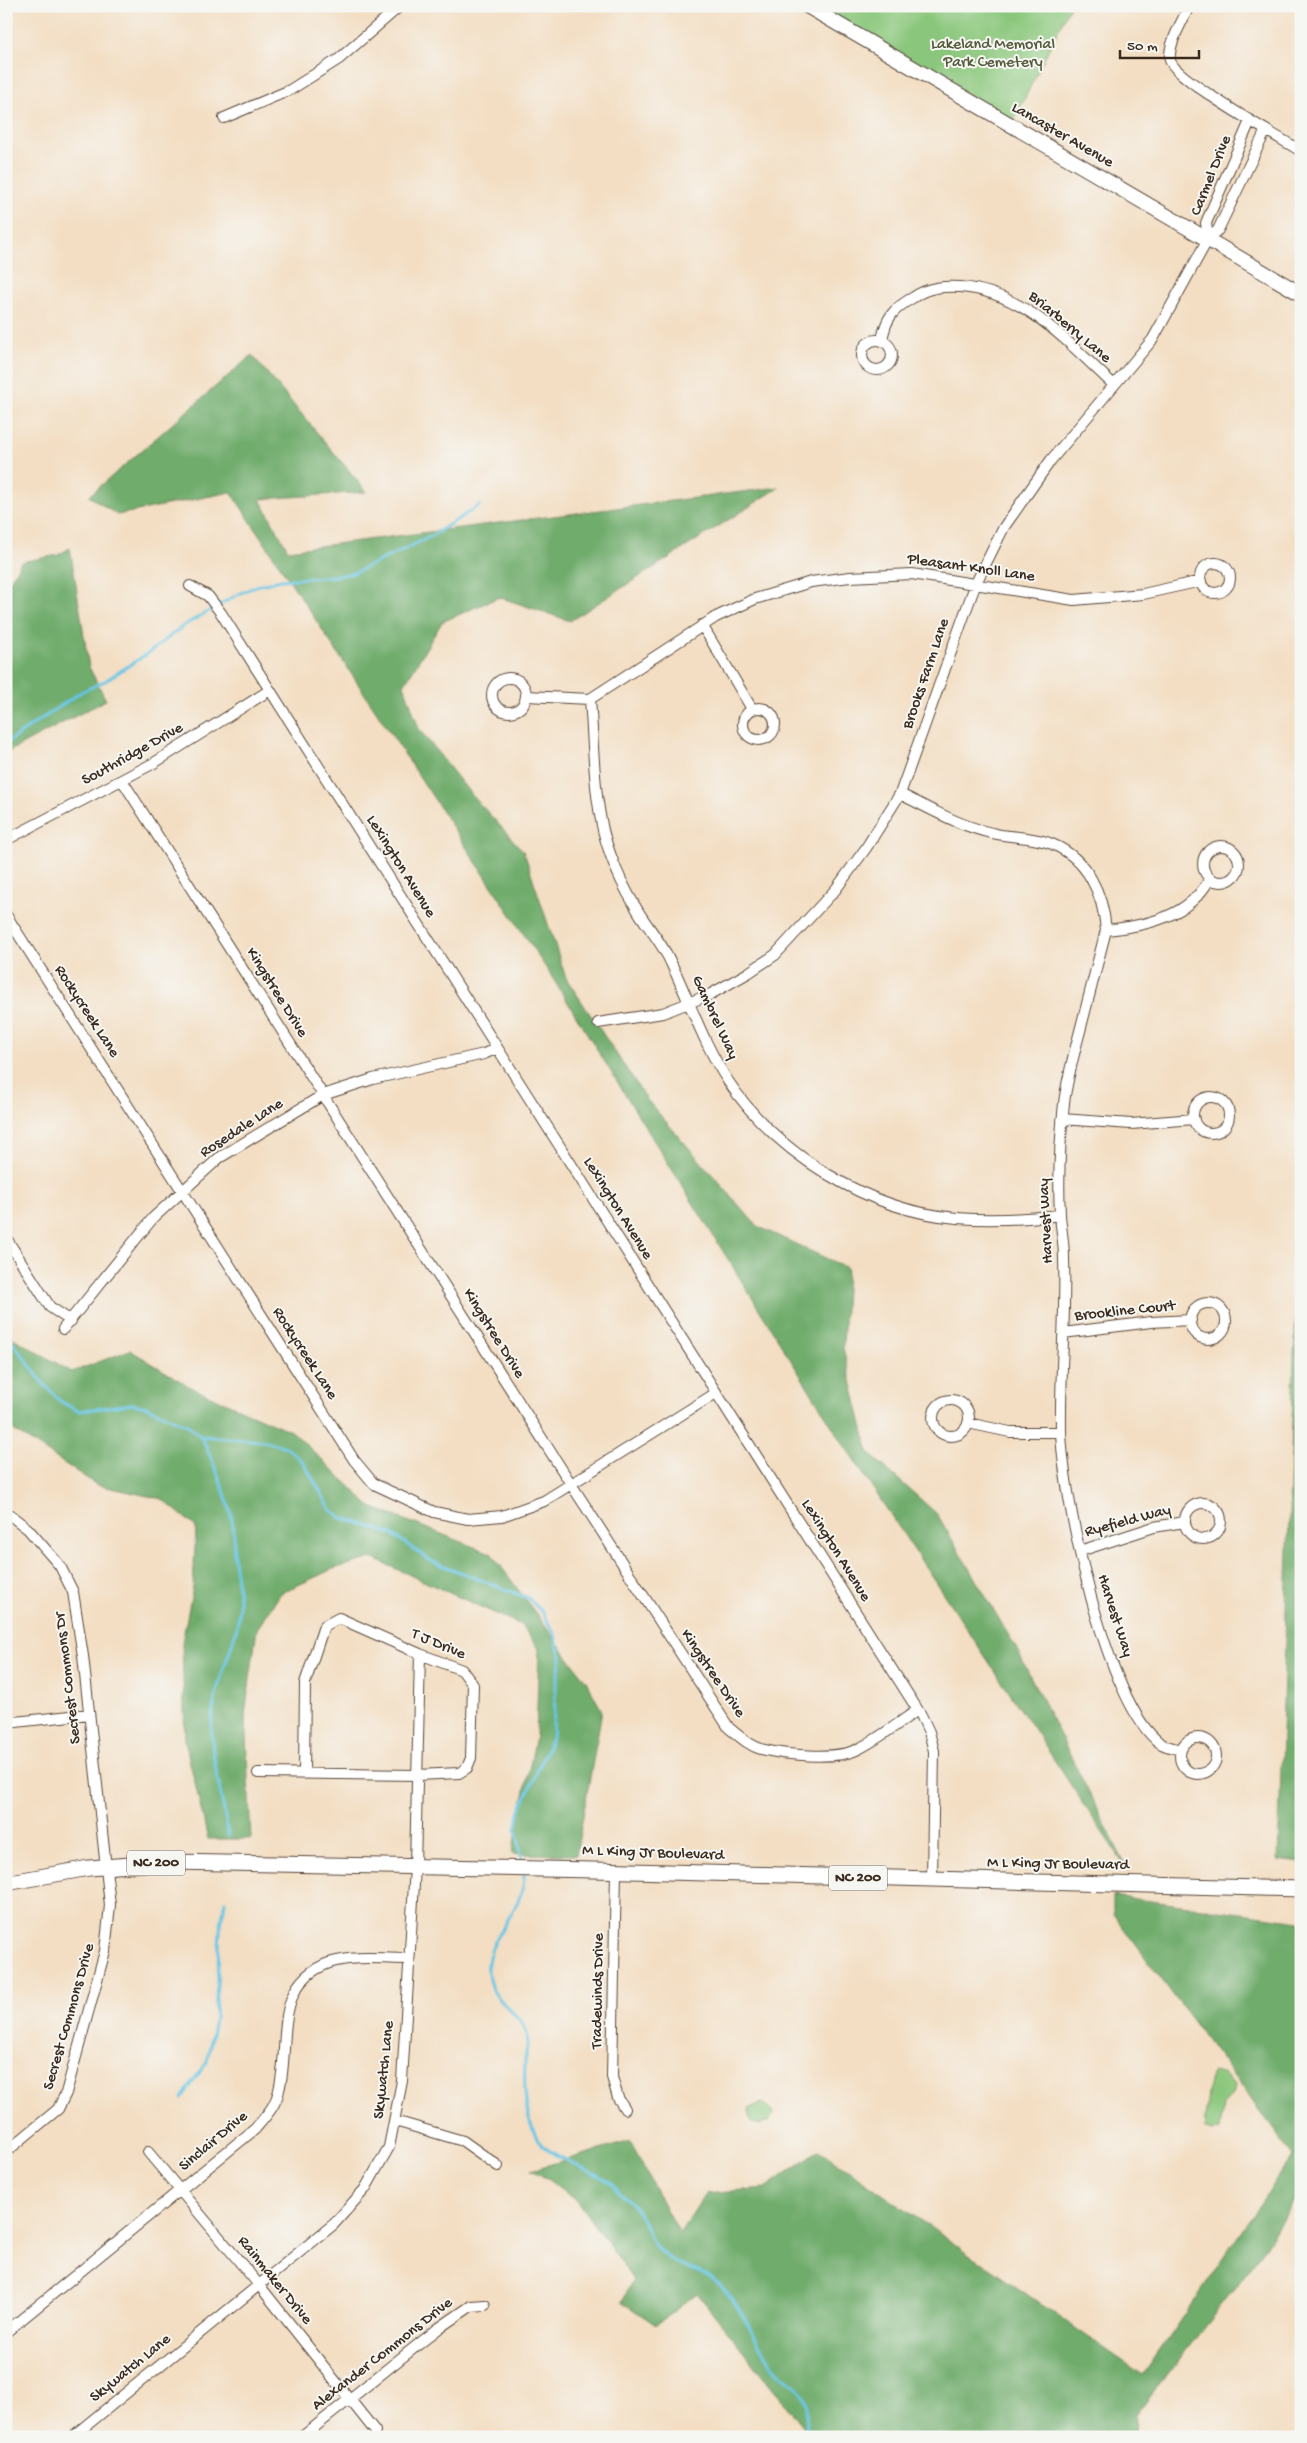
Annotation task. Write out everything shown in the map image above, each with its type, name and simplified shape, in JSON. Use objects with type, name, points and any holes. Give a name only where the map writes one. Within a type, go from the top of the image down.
[{"type":"main road","name":"Lancaster Avenue","points":[[807,6],[1301,294]]},
{"type":"main road","name":"M L King Jr Boulevard","points":[[6,1883],[105,1866],[172,1862],[616,1871],[1301,1889]]},
{"type":"street","points":[[224,118],[290,90],[339,59],[400,6]]},
{"type":"street","points":[[1189,6],[1170,50],[1172,66],[1186,78],[1250,121],[1301,151]]},
{"type":"street","name":"Carmel Drive","points":[[1208,239],[1206,223],[1250,121]]},
{"type":"street","name":"Carmel Drive","points":[[1208,239],[1218,230],[1266,130]]},
{"type":"street","name":"Brooks Farm Lane","points":[[598,1023],[663,1013],[689,1001],[711,994],[775,954],[836,889],[866,848],[900,794],[976,583],[1004,527],[1051,460],[1153,339],[1208,239]]},
{"type":"street","name":"Briarberry Lane","points":[[882,340],[884,328],[895,308],[924,290],[947,286],[978,288],[1005,297],[1024,307],[1114,385]]},
{"type":"street","name":"Pleasant Knoll Lane","points":[[590,698],[702,626],[755,599],[821,581],[850,576],[912,574],[1074,600],[1099,600],[1143,594],[1200,581]]},
{"type":"street","name":"Lexington Avenue","points":[[190,586],[208,596],[221,613],[918,1710],[929,1732],[934,1751],[932,1880]]},
{"type":"street","points":[[702,626],[752,710]]},
{"type":"street","name":"Southridge Drive","points":[[6,840],[154,763],[270,690]]},
{"type":"street","points":[[526,696],[590,698]]},
{"type":"street","name":"Gambrel Way","points":[[590,698],[599,806],[610,855],[634,905],[666,951],[703,1036],[728,1082],[763,1124],[801,1156],[843,1183],[901,1206],[955,1218],[1018,1220],[1060,1216]]},
{"type":"street","name":"Kingstree Drive","points":[[122,780],[718,1714],[729,1728],[744,1742],[761,1749],[818,1756],[837,1756],[857,1749],[918,1710]]},
{"type":"street","name":"Harvest Way","points":[[900,794],[964,825],[992,833],[1052,844],[1074,857],[1095,883],[1104,909],[1106,930],[1074,1056],[1062,1119],[1059,1165],[1060,1216],[1064,1256],[1061,1432],[1065,1477],[1074,1531],[1090,1597],[1129,1699],[1146,1727],[1161,1744],[1181,1750]]},
{"type":"street","points":[[1106,930],[1140,926],[1178,912],[1204,890],[1210,878]]},
{"type":"street","name":"Rockycreek Lane","points":[[6,915],[354,1460],[374,1484],[434,1512],[468,1518],[502,1516],[544,1501],[716,1392]]},
{"type":"street","name":"Rosedale Lane","points":[[63,1329],[153,1218],[219,1158],[323,1095],[373,1079],[484,1054],[497,1048]]},
{"type":"street","points":[[1062,1119],[1131,1124],[1194,1118]]},
{"type":"street","points":[[6,1238],[50,1307],[71,1321]]},
{"type":"street","name":"Brookline Court","points":[[1063,1333],[1151,1322],[1191,1320]]},
{"type":"street","points":[[968,1423],[1010,1432],[1061,1432]]},
{"type":"street","name":"Secrest Commons Dr","points":[[8,1516],[28,1529],[60,1566],[73,1592],[83,1656],[105,1866]]},
{"type":"street","name":"Ryefield Way","points":[[1080,1551],[1154,1527],[1184,1522]]},
{"type":"street","name":"T J Drive","points":[[258,1773],[304,1774],[418,1775],[458,1773],[467,1768],[471,1758],[473,1685],[470,1678],[462,1670],[420,1654],[340,1618],[324,1626],[305,1683],[304,1774]]},
{"type":"street","name":"Skywatch Lane","points":[[72,2437],[334,2224],[365,2189],[389,2146],[402,2080],[410,1959],[415,1867],[420,1654]]},
{"type":"street","points":[[6,1723],[88,1714]]},
{"type":"street","name":"Secrest Commons Drive","points":[[6,2152],[58,2109],[66,2093],[105,1952],[110,1905],[105,1866]]},
{"type":"street","name":"Tradewinds Drive","points":[[616,1871],[612,2077],[618,2098],[625,2109]]},
{"type":"street","name":"Sinclair Drive","points":[[6,2332],[255,2129],[271,2110],[279,2090],[286,2013],[295,1992],[304,1979],[329,1963],[351,1959],[410,1959]]},
{"type":"street","points":[[395,2121],[463,2141],[498,2166]]},
{"type":"street","name":"Rainmaker Drive","points":[[148,2152],[259,2285],[375,2431]]},
{"type":"street","name":"Alexander Commons Drive","points":[[302,2437],[447,2322],[471,2306],[485,2305]]},
{"type":"green space","name":"Lakeland Memorial Park Cemetery","points":[[815,6],[1070,6],[1013,122]]},
{"type":"green space","points":[[252,355],[367,492],[260,499],[288,550],[780,487],[570,621],[499,597],[442,622],[404,685],[419,729],[470,793],[524,852],[566,978],[647,1100],[757,1226],[847,1268],[843,1348],[869,1453],[937,1514],[1015,1646],[1129,1872],[842,1442],[550,974],[231,492],[117,515],[89,496]]},
{"type":"green space","points":[[70,548],[89,667],[106,700],[6,753],[6,588],[21,562],[58,555]]},
{"type":"green space","points":[[1301,1144],[1301,1863],[1278,1860]]},
{"type":"green space","points":[[6,1334],[72,1372],[130,1350],[192,1388],[293,1432],[371,1507],[491,1553],[586,1681],[602,1711],[576,1855],[512,1854],[536,1736],[539,1649],[521,1625],[372,1558],[333,1569],[281,1593],[257,1629],[245,1715],[251,1839],[208,1839],[185,1741],[182,1643],[193,1587],[196,1527],[162,1499],[97,1485],[6,1425]]},
{"type":"green space","points":[[1113,1896],[1301,1921],[1301,2190],[1258,2258],[1136,2415],[1135,2437],[812,2437],[697,2293],[656,2325],[622,2302],[633,2279],[577,2201],[548,2179],[531,2170],[630,2141],[679,2234],[706,2193],[766,2188],[819,2150],[1143,2375],[1293,2156],[1113,1914]]},
{"type":"green space","points":[[1213,2072],[1225,2075],[1234,2086],[1232,2096],[1223,2105],[1220,2129],[1212,2132],[1204,2129],[1209,2085]]},
{"type":"green space","points":[[762,2103],[774,2114],[768,2122],[760,2125],[752,2122],[749,2112],[750,2108]]},
{"type":"waterway","points":[[6,743],[81,692],[105,681],[150,652],[183,626],[235,596],[256,586],[281,580],[354,573],[430,537],[480,505]]},
{"type":"waterway","points":[[6,1333],[42,1382],[60,1401],[78,1411],[132,1404],[147,1407],[189,1426],[200,1436],[206,1446],[222,1485],[231,1515],[239,1601],[237,1627],[218,1687],[212,1723],[213,1752],[228,1836]]},
{"type":"waterway","points":[[200,1436],[264,1441],[286,1447],[303,1462],[331,1510],[340,1517],[392,1534],[431,1561],[528,1598],[542,1612],[555,1635],[561,1658],[556,1686],[552,1738],[520,1810],[516,1829],[523,1864]]},
{"type":"waterway","points":[[524,1873],[520,1897],[495,1941],[488,1963],[492,1988],[497,1997],[518,2017],[527,2034],[525,2090],[527,2110],[537,2138],[551,2152],[602,2177],[610,2183],[636,2209],[653,2243],[663,2254],[713,2279],[720,2285],[735,2303],[774,2368],[798,2388],[804,2396],[807,2406],[804,2437]]},
{"type":"waterway","points":[[182,2098],[207,2062],[215,2019],[220,1930],[225,1901]]}]
